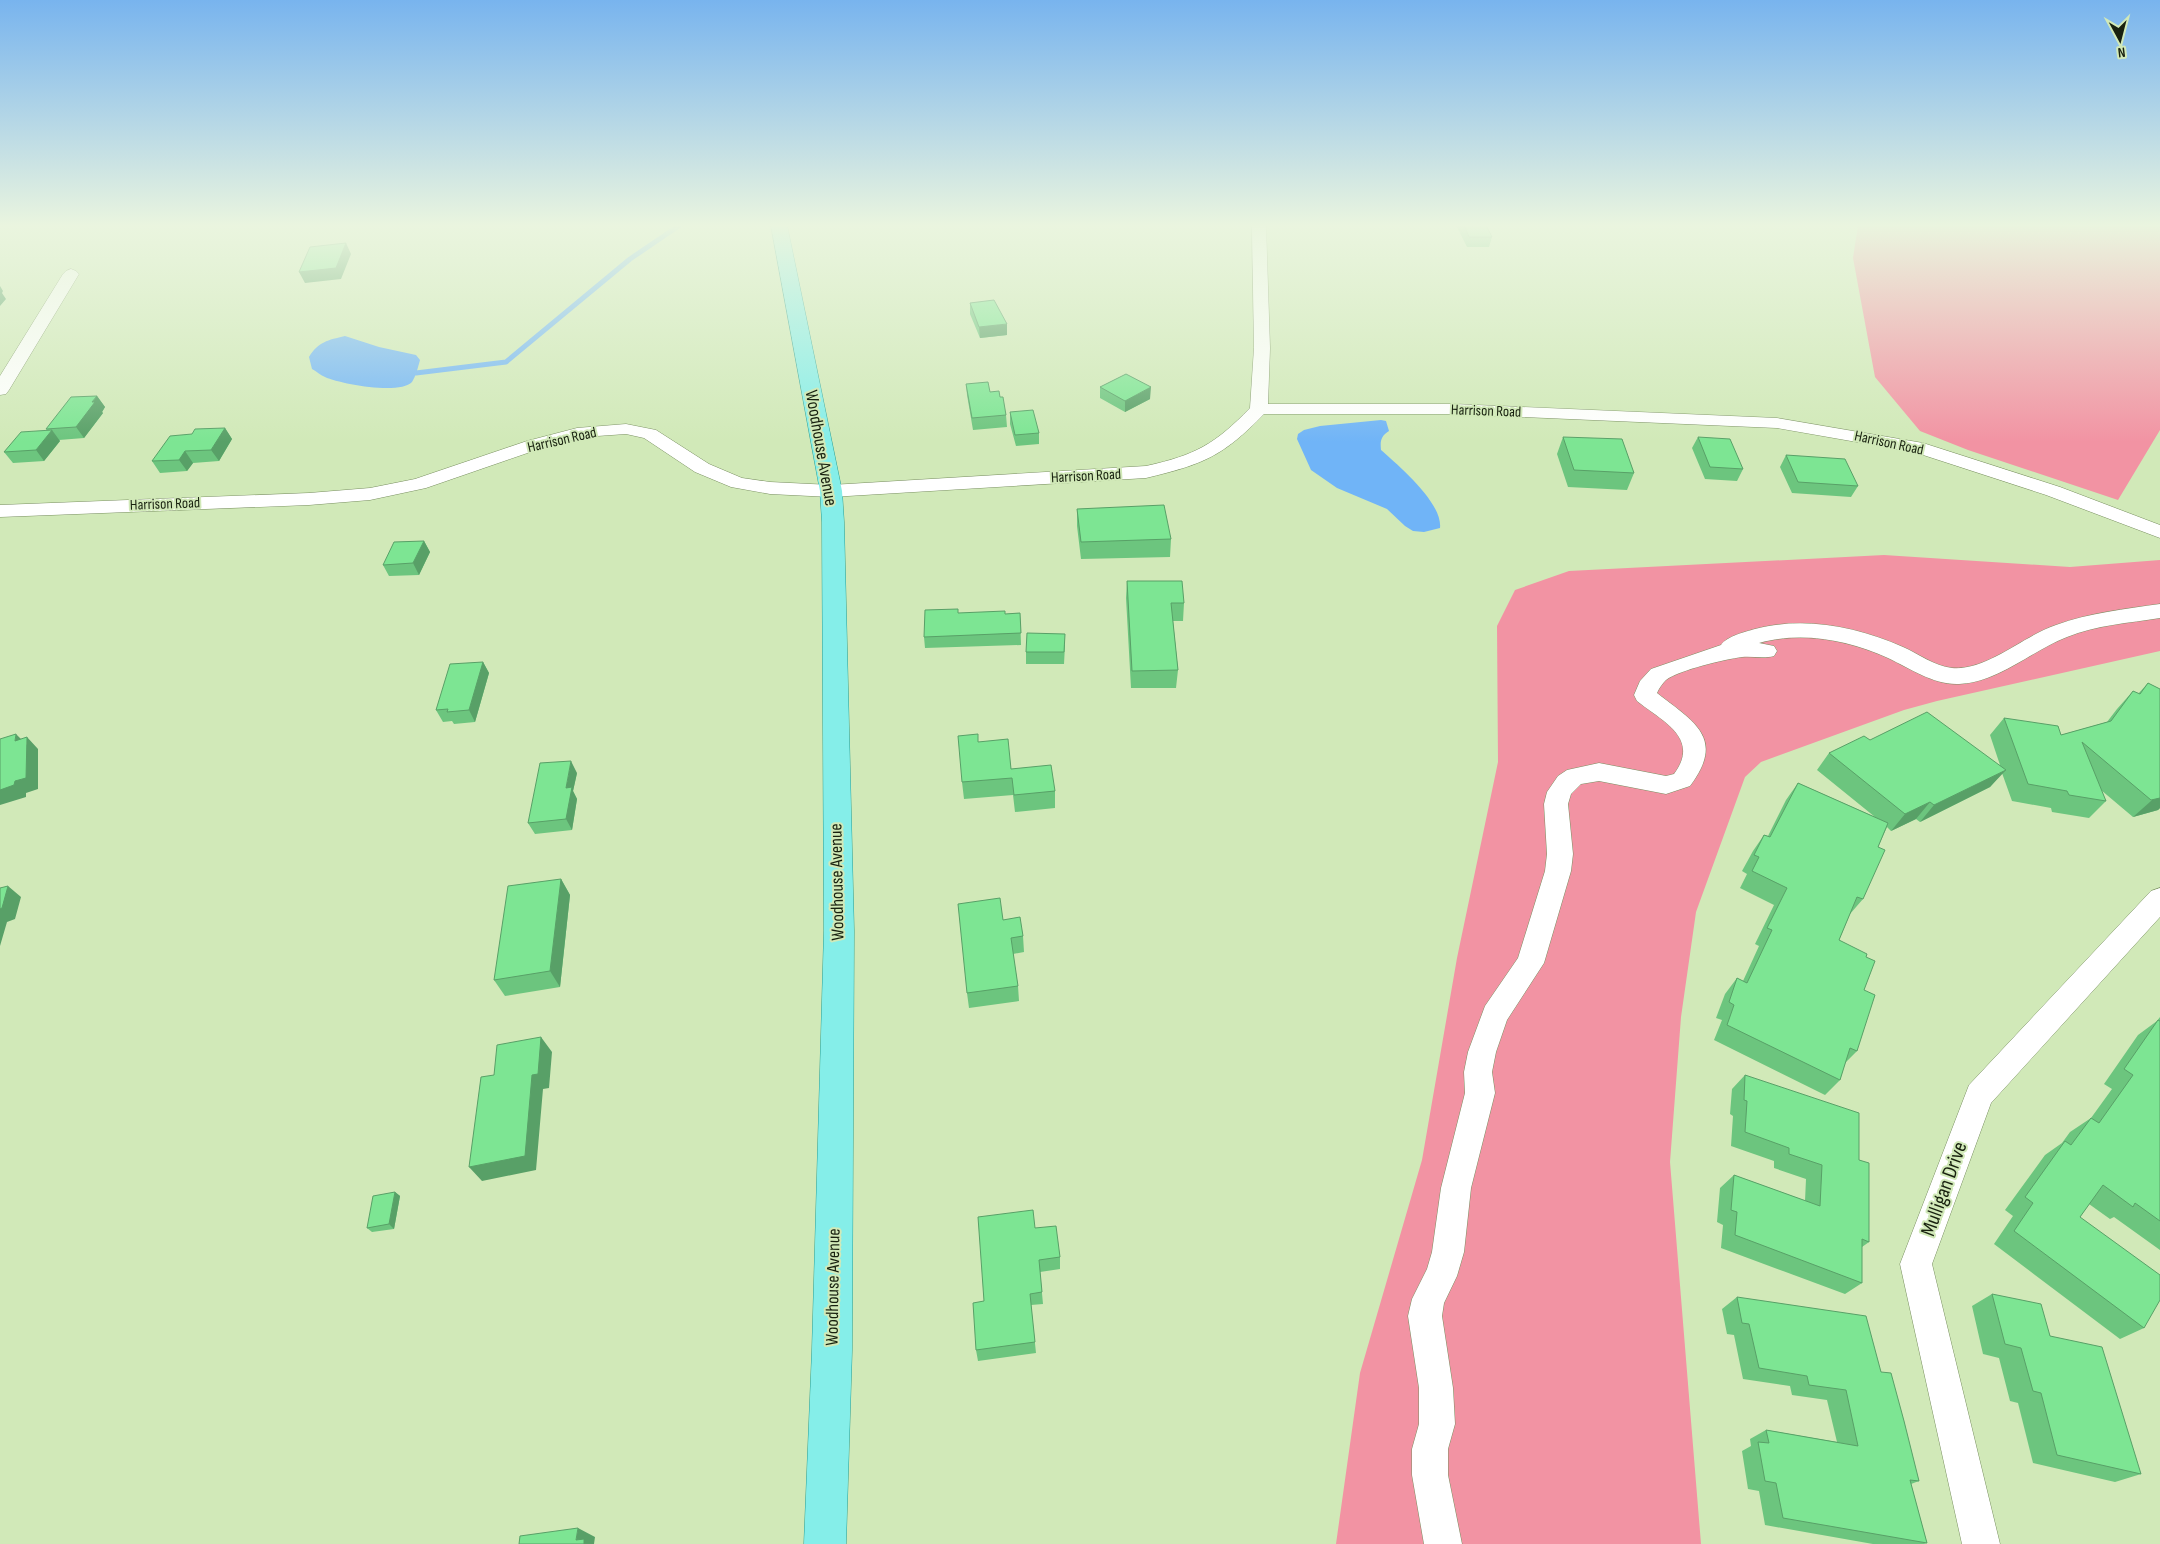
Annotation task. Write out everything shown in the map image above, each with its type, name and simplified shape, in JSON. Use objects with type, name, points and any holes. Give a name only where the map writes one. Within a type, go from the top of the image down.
[{"type":"main road","name":"Woodhouse Avenue","points":[[793,297],[831,491],[838,931],[832,1350],[824,1544]]},
{"type":"street","points":[[0,390],[57,297]]},
{"type":"street","points":[[1259,409],[1262,348],[1260,297]]},
{"type":"street","name":"Harrison Road","points":[[0,511],[309,499],[370,494],[419,484],[533,445],[583,432],[626,429],[650,434],[702,468],[738,483],[770,488],[831,491],[1146,472],[1183,462],[1212,451],[1229,438],[1259,409],[1453,409],[1777,423],[1917,447],[2053,491],[2160,532]]},
{"type":"street","points":[[1724,652],[1732,646],[1759,634],[1812,630],[1834,633],[1890,650],[1945,675],[1965,676],[1989,668],[2049,635],[2113,618],[2160,611]]},
{"type":"street","points":[[1443,1544],[1430,1475],[1430,1449],[1437,1424],[1436,1388],[1425,1316],[1428,1298],[1441,1276],[1448,1252],[1456,1188],[1480,1093],[1478,1072],[1488,1030],[1499,1008],[1530,963],[1558,871],[1560,854],[1556,804],[1559,792],[1566,782],[1575,776],[1585,773],[1599,772],[1666,785],[1682,780],[1695,756],[1695,742],[1683,725],[1645,695],[1648,687],[1660,674],[1724,652],[1745,649],[1766,651]]},
{"type":"street","name":"Mulligan Drive","points":[[1981,1544],[1916,1264],[1979,1095],[2160,899]]},
{"type":"shaded area","points":[[1860,297],[2160,297],[2160,430],[2118,500],[1968,450],[1920,431],[1875,377]]},
{"type":"shaded area","points":[[1884,555],[2070,567],[2160,560],[2160,651],[1904,710],[1761,762],[1745,777],[1696,912],[1681,1017],[1670,1162],[1701,1544],[1336,1544],[1360,1373],[1422,1160],[1457,958],[1498,762],[1497,626],[1515,590],[1569,571]]},
{"type":"water","points":[[345,336],[379,347],[416,355],[420,360],[412,382],[395,388],[370,387],[333,380],[312,369],[309,357],[316,348],[329,340]]},
{"type":"water","points":[[1386,421],[1389,431],[1382,439],[1381,450],[1427,496],[1439,518],[1440,528],[1424,532],[1413,531],[1387,509],[1337,488],[1311,470],[1297,439],[1298,434],[1304,430],[1320,426]]},
{"type":"building","points":[[994,300],[1007,324],[979,327],[970,303]]},
{"type":"building","points":[[1126,374],[1151,387],[1125,401],[1100,387]]},
{"type":"building","points":[[988,382],[990,392],[999,391],[1000,397],[1003,397],[1006,415],[972,418],[966,384]]},
{"type":"building","points":[[97,396],[92,402],[95,402],[76,427],[46,429],[71,397]]},
{"type":"building","points":[[1033,410],[1039,433],[1015,435],[1010,412]]},
{"type":"building","points":[[225,428],[211,450],[185,451],[179,460],[152,461],[170,436],[192,434],[195,429]]},
{"type":"building","points":[[52,430],[36,450],[4,452],[21,432]]},
{"type":"building","points":[[1563,437],[1622,439],[1634,473],[1574,470]]},
{"type":"building","points":[[1698,437],[1730,439],[1743,469],[1710,467]]},
{"type":"building","points":[[1786,455],[1845,459],[1858,486],[1798,482]]},
{"type":"building","points":[[1164,505],[1171,539],[1081,542],[1077,509]]},
{"type":"building","points":[[424,541],[413,563],[383,565],[394,542]]},
{"type":"building","points":[[1127,581],[1182,581],[1184,603],[1171,603],[1178,670],[1132,671]]},
{"type":"building","points":[[958,609],[958,613],[1005,611],[1005,614],[1020,613],[1021,633],[924,637],[925,610]]},
{"type":"building","points":[[1027,633],[1065,634],[1064,652],[1026,652]]},
{"type":"building","points":[[483,662],[469,710],[447,712],[448,709],[436,710],[450,664]]},
{"type":"building","points":[[2148,683],[2160,689],[2160,798],[2151,800],[2082,742],[2106,801],[2069,795],[2067,791],[2028,784],[2004,718],[2058,726],[2061,735],[2111,721],[2133,691],[2140,694]]},
{"type":"building","points":[[1927,712],[2006,770],[1934,805],[1930,802],[1905,814],[1829,753],[1864,736],[1870,740]]},
{"type":"building","points":[[16,734],[15,741],[27,737],[26,778],[15,781],[14,785],[0,790],[0,739]]},
{"type":"building","points":[[978,734],[978,742],[1008,739],[1011,769],[1051,765],[1055,791],[1014,795],[1012,778],[962,782],[958,736]]},
{"type":"building","points":[[571,761],[566,788],[572,787],[566,819],[528,823],[540,763]]},
{"type":"building","points":[[1798,783],[1888,823],[1878,847],[1885,850],[1863,899],[1857,897],[1839,940],[1867,954],[1866,957],[1875,961],[1864,990],[1875,995],[1857,1051],[1850,1048],[1840,1080],[1727,1025],[1734,1005],[1729,1002],[1737,978],[1747,983],[1772,930],[1767,928],[1787,888],[1752,871],[1759,857],[1754,855],[1764,835],[1770,837]]},
{"type":"building","points":[[561,879],[550,971],[494,980],[508,886]]},
{"type":"building","points":[[8,886],[2,908],[0,909],[0,888]]},
{"type":"building","points":[[1000,898],[1003,920],[1020,917],[1023,936],[1011,938],[1018,986],[967,993],[958,904]]},
{"type":"building","points":[[2158,1020],[2160,1021],[2160,1221],[2135,1203],[2133,1207],[2103,1185],[2080,1217],[2160,1275],[2160,1300],[2144,1328],[2014,1231],[2033,1203],[2025,1197],[2065,1141],[2071,1145],[2091,1118],[2099,1123],[2133,1075],[2124,1069]]},
{"type":"building","points":[[541,1037],[538,1074],[532,1075],[525,1156],[469,1167],[481,1077],[494,1075],[497,1045]]},
{"type":"building","points":[[1745,1075],[1859,1113],[1859,1160],[1869,1163],[1869,1242],[1862,1239],[1862,1283],[1735,1235],[1737,1212],[1731,1210],[1734,1175],[1820,1206],[1822,1165],[1789,1154],[1789,1148],[1745,1132],[1747,1101],[1744,1100]]},
{"type":"building","points":[[395,1192],[389,1224],[367,1228],[373,1196]]},
{"type":"building","points":[[1033,1210],[1035,1228],[1056,1226],[1060,1257],[1039,1260],[1042,1292],[1030,1294],[1035,1342],[976,1350],[973,1303],[984,1301],[978,1217]]},
{"type":"building","points":[[1992,1294],[2041,1304],[2050,1336],[2102,1347],[2141,1474],[2057,1455],[2041,1393],[2033,1391],[2021,1348],[2005,1344]]},
{"type":"building","points":[[1737,1297],[1866,1316],[1881,1372],[1891,1373],[1904,1421],[1919,1481],[1910,1480],[1927,1543],[1783,1518],[1776,1483],[1765,1481],[1758,1442],[1769,1443],[1766,1430],[1858,1446],[1846,1390],[1809,1385],[1807,1376],[1759,1368],[1749,1324],[1742,1323]]},
{"type":"building","points":[[578,1528],[576,1540],[584,1539],[584,1544],[519,1544],[520,1536]]},
{"type":"waterway","points":[[416,373],[506,362],[584,297]]}]
